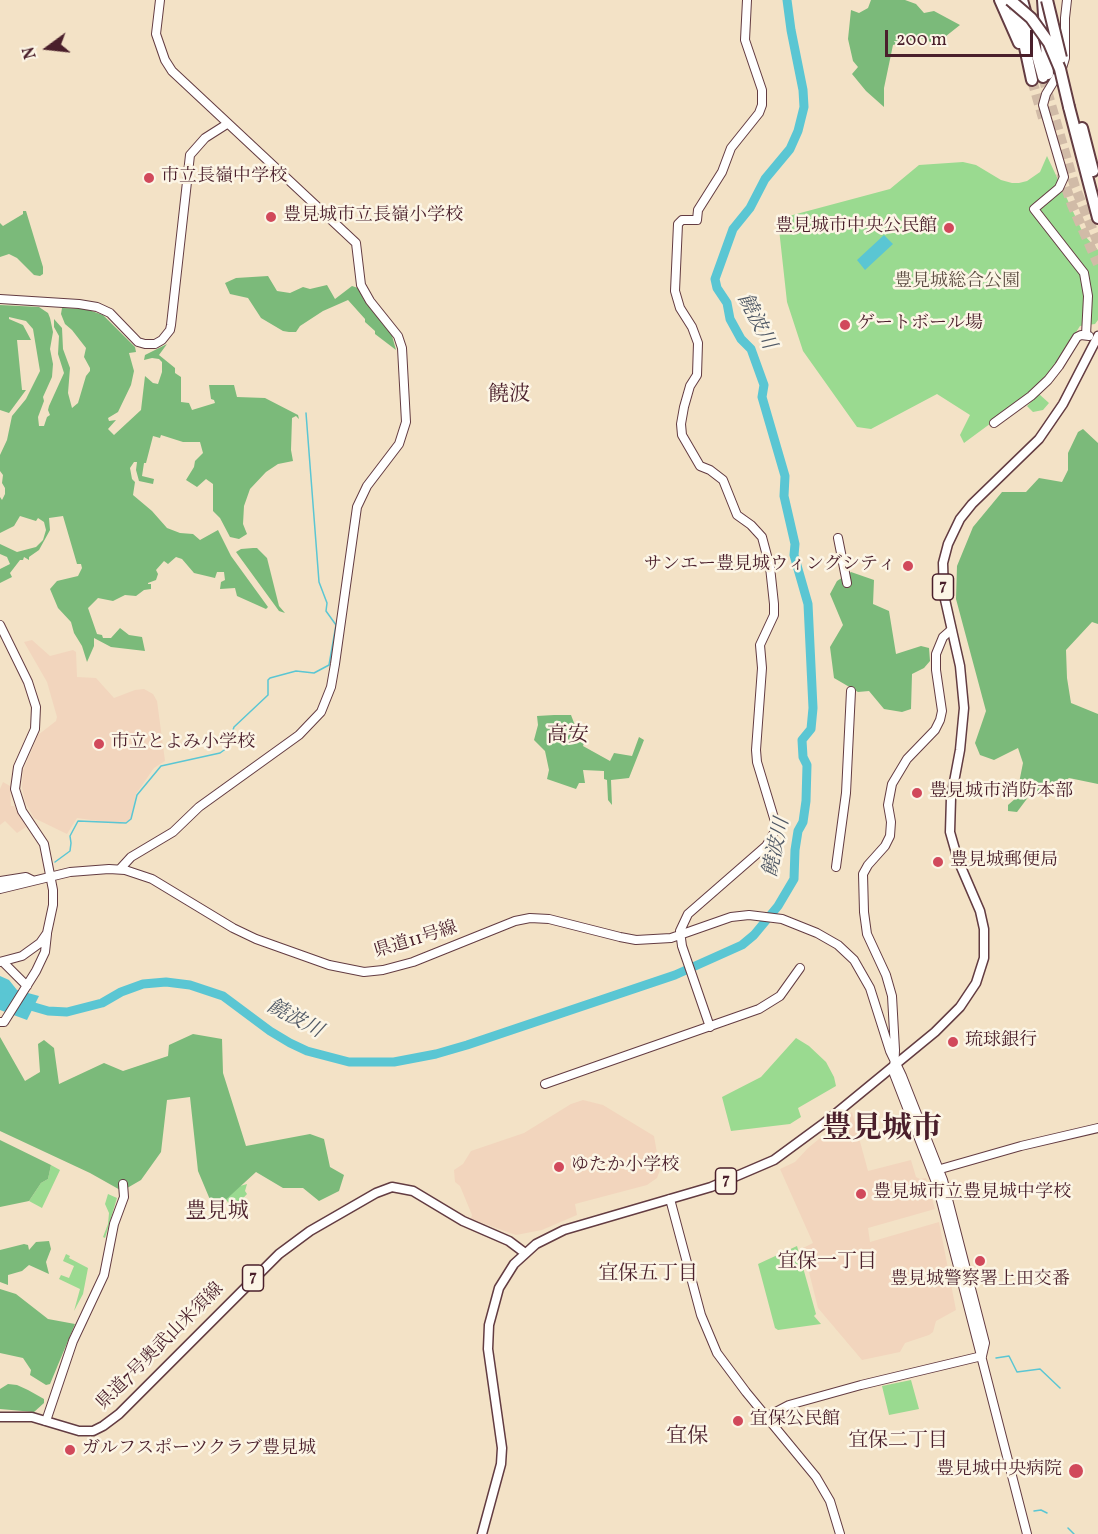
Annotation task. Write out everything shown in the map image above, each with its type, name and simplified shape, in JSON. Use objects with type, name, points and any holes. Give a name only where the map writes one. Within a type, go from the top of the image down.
[{"type":"highway","points":[[1000,0],[1027,60],[1041,78]]},
{"type":"highway","points":[[1041,78],[1045,0]]},
{"type":"highway","points":[[1045,0],[1098,218]]},
{"type":"highway","points":[[1015,1],[1027,60]]},
{"type":"highway","points":[[1015,1],[1041,78]]},
{"type":"highway","points":[[1015,1],[1049,43],[1060,69],[1089,153],[1098,204]]},
{"type":"main road","name":"7","points":[[482,1534],[501,1464],[502,1448],[488,1349],[489,1325],[499,1288],[514,1264],[536,1244],[564,1230],[722,1183],[774,1160],[823,1124],[935,1032],[960,1007],[976,983],[984,958],[985,938],[980,911],[958,860],[950,832],[951,798],[960,750],[964,708],[960,666],[944,595],[942,573],[948,544],[955,527],[972,504],[1039,439],[1063,404],[1096,338]]},
{"type":"main road","name":"県道7号奥武山米須線","points":[[0,1417],[27,1416],[86,1432],[98,1429],[111,1421],[279,1254],[322,1224],[375,1193],[392,1187],[413,1191],[463,1221],[509,1241],[525,1253]]},
{"type":"street","points":[[120,869],[131,857],[173,832],[199,807],[299,735],[321,712],[331,687],[357,507],[367,486],[399,444],[406,422],[402,348],[398,336],[370,302],[361,285],[356,243],[172,72],[156,34],[160,0]]},
{"type":"street","points":[[710,1027],[680,936],[682,925],[688,914],[766,846],[777,828],[757,762],[756,750],[762,668],[760,645],[774,615],[770,567],[760,535],[737,515],[723,480],[700,466],[682,435],[684,407],[690,386],[697,375],[698,344],[692,327],[680,308],[675,291],[678,224],[682,220],[697,220],[698,210],[722,172],[730,147],[759,113],[762,105],[762,90],[745,40],[747,0]]},
{"type":"street","points":[[1067,0],[1065,58],[1062,68],[1046,94],[1043,105],[1064,177],[1059,188],[1034,208],[1084,273],[1088,296],[1086,335]]},
{"type":"street","points":[[0,299],[97,307],[110,314],[138,342],[155,344],[162,340],[171,325],[190,155],[206,138],[226,124]]},
{"type":"street","points":[[994,423],[1031,396],[1048,380],[1077,337],[1086,335],[1096,338]]},
{"type":"street","points":[[838,538],[847,583]]},
{"type":"street","points":[[0,625],[35,700],[37,718],[35,729],[18,767],[15,789],[22,811],[44,844],[51,876],[53,908],[44,956],[3,1020]]},
{"type":"street","points":[[951,630],[943,636],[936,654],[942,711],[940,720],[894,778],[889,794],[891,829],[889,840],[868,865],[862,880],[866,929],[891,989],[896,1065],[894,1074],[936,1171],[1027,1534]]},
{"type":"street","points":[[836,867],[846,793],[851,691]]},
{"type":"street","name":"県道11号線","points":[[0,889],[70,872],[120,869],[149,878],[233,928],[256,939],[329,965],[356,971],[375,971],[407,964],[515,921],[530,918],[549,919],[628,939],[658,940],[680,936],[736,918],[780,921],[800,926],[831,940],[854,960],[870,988],[896,1065]]},
{"type":"street","name":"県道11号線","points":[[0,881],[26,877],[32,880]]},
{"type":"street","points":[[26,987],[2,962],[27,954],[40,943],[47,933]]},
{"type":"street","points":[[545,1084],[759,1010],[774,1002],[800,968]]},
{"type":"street","points":[[882,1029],[888,1034],[894,1028]]},
{"type":"street","points":[[936,1171],[1021,1146],[1098,1128]]},
{"type":"street","points":[[46,1421],[73,1341],[104,1275],[114,1224],[124,1197],[123,1184]]},
{"type":"street","points":[[670,1199],[701,1315],[711,1341],[723,1362],[824,1490],[835,1514],[840,1534]]},
{"type":"street","points":[[766,1417],[784,1407],[800,1402],[982,1356]]},
{"type":"shaded area","name":"市立とよみ小学校","points":[[32,640],[50,656],[73,650],[76,652],[77,677],[96,678],[114,698],[144,689],[153,694],[157,701],[165,761],[154,768],[136,794],[131,818],[128,821],[120,824],[77,818],[67,834],[34,818],[25,802],[22,787],[23,771],[38,735],[56,721],[57,717],[47,682],[24,642]]},
{"type":"shaded area","points":[[3,782],[10,786],[11,806],[14,806],[26,827],[17,833],[5,821],[0,825],[0,789]]},
{"type":"shaded area","name":"ゆたか小学校","points":[[583,1100],[603,1105],[654,1136],[660,1170],[657,1178],[647,1185],[575,1204],[577,1215],[542,1230],[516,1235],[471,1219],[472,1215],[460,1186],[455,1182],[454,1170],[463,1164],[471,1151],[524,1133],[571,1104]]},
{"type":"shaded area","points":[[852,1112],[868,1171],[911,1160],[916,1177],[926,1178],[935,1209],[868,1228],[870,1242],[939,1222],[956,1310],[936,1321],[933,1332],[929,1335],[905,1343],[900,1352],[862,1360],[818,1308],[803,1248],[813,1243],[780,1169],[795,1162],[808,1148]]},
{"type":"green space","points":[[871,0],[905,0],[916,4],[924,13],[934,11],[960,25],[936,44],[920,38],[893,45],[884,88],[884,107],[852,74],[858,67],[853,61],[848,39],[851,10],[859,13],[868,8]]},
{"type":"green space","name":"豊見城総合公園","points":[[1047,156],[1084,235],[1098,250],[1098,320],[1095,324],[1080,326],[1047,378],[1021,401],[964,443],[960,435],[970,415],[937,394],[871,429],[857,427],[803,351],[787,302],[779,229],[782,220],[789,216],[890,189],[919,165],[963,162],[976,165],[1001,180],[1019,183],[1027,181],[1040,172]]},
{"type":"green space","points":[[23,211],[26,211],[43,267],[43,274],[40,276],[34,275],[17,258],[9,254],[0,257],[0,223],[3,226],[23,214]]},
{"type":"green space","points":[[268,276],[277,291],[290,293],[303,287],[310,289],[327,285],[335,299],[352,286],[358,288],[364,300],[391,332],[396,350],[375,334],[375,331],[348,300],[323,311],[300,326],[296,332],[289,332],[261,318],[248,298],[230,294],[225,283],[236,278]]},
{"type":"green space","points":[[0,305],[39,307],[48,313],[50,318],[53,332],[50,349],[53,364],[52,377],[43,397],[44,401],[38,417],[39,426],[44,426],[50,415],[49,406],[64,373],[58,354],[59,336],[54,327],[54,319],[62,328],[63,349],[70,368],[68,393],[72,408],[78,403],[86,376],[90,371],[84,357],[86,348],[65,324],[61,314],[62,308],[86,309],[103,315],[135,347],[136,352],[129,353],[134,371],[131,385],[118,412],[108,418],[109,421],[116,420],[108,429],[114,435],[141,410],[145,376],[158,384],[162,362],[152,358],[144,360],[145,355],[167,344],[159,355],[175,368],[175,373],[181,377],[181,402],[189,403],[192,410],[215,403],[211,399],[209,385],[234,385],[237,397],[265,398],[298,415],[299,419],[296,416],[292,418],[293,461],[278,464],[266,472],[250,489],[244,506],[243,524],[247,534],[239,539],[230,537],[220,518],[213,511],[213,484],[206,479],[197,487],[186,480],[195,461],[203,453],[200,442],[183,442],[161,435],[160,438],[153,436],[142,476],[154,479],[153,484],[139,481],[136,470],[137,462],[134,462],[130,468],[132,479],[135,482],[133,495],[167,528],[180,533],[193,534],[200,540],[218,530],[231,556],[268,607],[266,609],[237,596],[235,588],[220,589],[221,582],[225,580],[224,572],[217,572],[215,578],[194,573],[182,559],[176,557],[168,564],[164,561],[156,570],[158,574],[156,580],[148,583],[151,584],[151,589],[144,590],[136,596],[125,595],[113,601],[98,598],[88,608],[97,634],[102,635],[103,638],[111,638],[120,628],[129,635],[142,637],[145,651],[111,647],[94,638],[94,646],[87,662],[71,622],[58,608],[50,589],[57,581],[78,576],[82,568],[81,564],[77,564],[63,516],[49,518],[50,530],[39,550],[29,557],[29,560],[24,557],[20,560],[10,573],[12,577],[0,583],[0,569],[10,564],[7,557],[0,554],[0,544],[17,552],[36,547],[43,540],[46,530],[44,522],[38,518],[36,521],[20,516],[14,526],[0,533],[0,497],[2,500],[5,488],[0,471],[0,455],[7,440],[12,416],[26,399],[40,371],[33,329],[26,321],[9,317],[23,325],[31,340],[17,340],[22,390],[26,390],[9,413],[0,410]]},
{"type":"green space","points":[[1039,394],[1049,403],[1043,410],[1033,412],[1027,406]]},
{"type":"green space","points":[[1083,429],[1098,443],[1098,624],[1092,622],[1066,650],[1067,678],[1071,703],[1098,714],[1098,784],[1069,778],[1051,791],[1032,792],[1017,812],[1008,811],[1008,805],[1016,798],[1023,763],[1018,748],[994,760],[980,755],[975,743],[986,711],[956,599],[957,566],[973,527],[1002,492],[1026,492],[1039,478],[1062,482],[1068,470],[1068,453],[1078,432]]},
{"type":"green space","points":[[257,548],[267,558],[279,606],[285,613],[279,611],[236,552],[241,549]]},
{"type":"green space","points":[[851,572],[874,580],[873,604],[889,611],[896,654],[921,646],[929,648],[930,661],[924,668],[912,674],[911,709],[902,712],[884,709],[869,691],[858,692],[834,678],[830,647],[843,625],[830,594],[837,581]]},
{"type":"green space","points":[[571,715],[576,728],[582,732],[579,740],[584,743],[583,746],[610,761],[614,753],[632,756],[639,737],[644,740],[629,778],[611,780],[612,805],[608,800],[604,771],[583,770],[585,783],[579,783],[576,789],[547,779],[549,770],[545,751],[534,740],[538,725],[537,716]]},
{"type":"green space","points":[[193,1034],[222,1039],[223,1073],[246,1146],[310,1134],[324,1139],[330,1167],[344,1175],[339,1191],[319,1201],[303,1188],[283,1188],[256,1172],[220,1205],[211,1202],[198,1171],[190,1097],[167,1100],[161,1152],[141,1180],[122,1191],[90,1173],[0,1131],[0,1037],[25,1081],[40,1072],[38,1044],[44,1040],[54,1048],[59,1084],[104,1063],[123,1071],[168,1056],[169,1045]]},
{"type":"green space","points":[[796,1038],[809,1046],[826,1062],[836,1086],[798,1108],[801,1117],[790,1124],[731,1131],[722,1097],[761,1077]]},
{"type":"green space","points":[[0,1140],[51,1165],[48,1179],[41,1183],[29,1201],[0,1207]]},
{"type":"green space","points":[[51,1165],[60,1170],[42,1208],[29,1201],[41,1183],[48,1179]]},
{"type":"green space","points":[[247,1184],[245,1191],[247,1194],[235,1207],[224,1199],[240,1186]]},
{"type":"green space","points":[[108,1194],[117,1198],[105,1238],[103,1237],[109,1213],[105,1204]]},
{"type":"green space","points":[[49,1241],[51,1249],[46,1262],[49,1274],[29,1265],[22,1271],[8,1275],[8,1285],[0,1282],[0,1250],[24,1244],[28,1245],[29,1250],[36,1242]]},
{"type":"green space","points":[[797,1246],[816,1314],[814,1316],[821,1324],[778,1330],[775,1328],[758,1264]]},
{"type":"green space","points":[[66,1254],[88,1268],[83,1294],[74,1311],[80,1289],[59,1279],[61,1275],[69,1278],[74,1266],[63,1261]]},
{"type":"green space","points":[[0,1289],[16,1294],[48,1319],[75,1324],[50,1384],[46,1385],[30,1375],[31,1370],[23,1358],[0,1353]]},
{"type":"green space","points":[[911,1380],[919,1409],[889,1415],[882,1386]]},
{"type":"green space","points":[[8,1384],[28,1390],[44,1399],[44,1403],[34,1412],[0,1409],[0,1389]]},
{"type":"water","points":[[884,235],[893,244],[865,270],[857,260]]},
{"type":"water","points":[[0,976],[9,980],[17,990],[39,996],[27,1020],[0,1010]]},
{"type":"waterway","name":"饒波川","points":[[0,997],[48,1011],[67,1012],[102,1003],[121,992],[143,984],[166,982],[190,985],[223,996],[270,1031],[307,1051],[349,1062],[394,1062],[467,1045],[675,975],[742,945],[754,935],[778,906],[794,879],[795,850],[806,801],[807,765],[803,757],[802,740],[811,729],[813,708],[808,604],[794,555],[795,544],[784,496],[785,476],[762,397],[764,385],[751,349],[741,339],[730,319],[727,303],[717,288],[715,279],[733,229],[750,208],[765,179],[790,149],[798,131],[804,107],[803,90],[787,0]]},
{"type":"waterway","points":[[55,862],[70,851],[70,836],[78,821],[126,823],[131,819],[137,795],[161,766],[220,753],[227,748],[234,727],[268,695],[270,678],[296,671],[314,673],[329,665],[336,625],[326,611],[327,603],[319,582],[306,413]]},
{"type":"waterway","points":[[996,1358],[1009,1356],[1017,1372],[1040,1369],[1060,1388]]},
{"type":"waterway","points":[[1034,1511],[1041,1510],[1047,1513]]},
{"type":"waterway","points":[[1068,1528],[1074,1534]]},
{"type":"tunnel","points":[[1043,77],[1075,187],[1098,243]]},
{"type":"tunnel","points":[[1032,80],[1043,118]]},
{"type":"tunnel","points":[[1061,173],[1072,205],[1098,264]]},
{"type":"place","name":"市立長嶺中学校","points":[[149,178]]},
{"type":"place","name":"豊見城市立長嶺小学校","points":[[271,217]]},
{"type":"place","name":"豊見城市中央公民館","points":[[949,228]]},
{"type":"place","name":"ゲートボール場","points":[[845,325]]},
{"type":"place","name":"サンエー豊見城ウィングシティ","points":[[908,566]]},
{"type":"place","name":"市立とよみ小学校","points":[[99,744]]},
{"type":"place","name":"豊見城市消防本部","points":[[917,793]]},
{"type":"place","name":"豊見城郵便局","points":[[938,862]]},
{"type":"place","name":"琉球銀行","points":[[953,1042]]},
{"type":"place","name":"ゆたか小学校","points":[[559,1167]]},
{"type":"place","name":"豊見城市立豊見城中学校","points":[[861,1194]]},
{"type":"place","name":"豊見城警察署上田交番","points":[[980,1261]]},
{"type":"place","name":"宜保公民館","points":[[738,1421]]},
{"type":"place","name":"ガルフスポーツクラブ豊見城","points":[[70,1450]]},
{"type":"place","name":"豊見城中央病院","points":[[1076,1471]]},
{"type":"district","name":"饒波","points":[[509,396]]},
{"type":"district","name":"高安","points":[[568,737]]},
{"type":"district","name":"豊見城市","points":[[882,1131]]},
{"type":"district","name":"豊見城","points":[[217,1213]]},
{"type":"district","name":"宜保一丁目","points":[[827,1263]]},
{"type":"district","name":"宜保五丁目","points":[[648,1275]]},
{"type":"district","name":"宜保","points":[[687,1438]]},
{"type":"district","name":"宜保二丁目","points":[[898,1442]]}]
